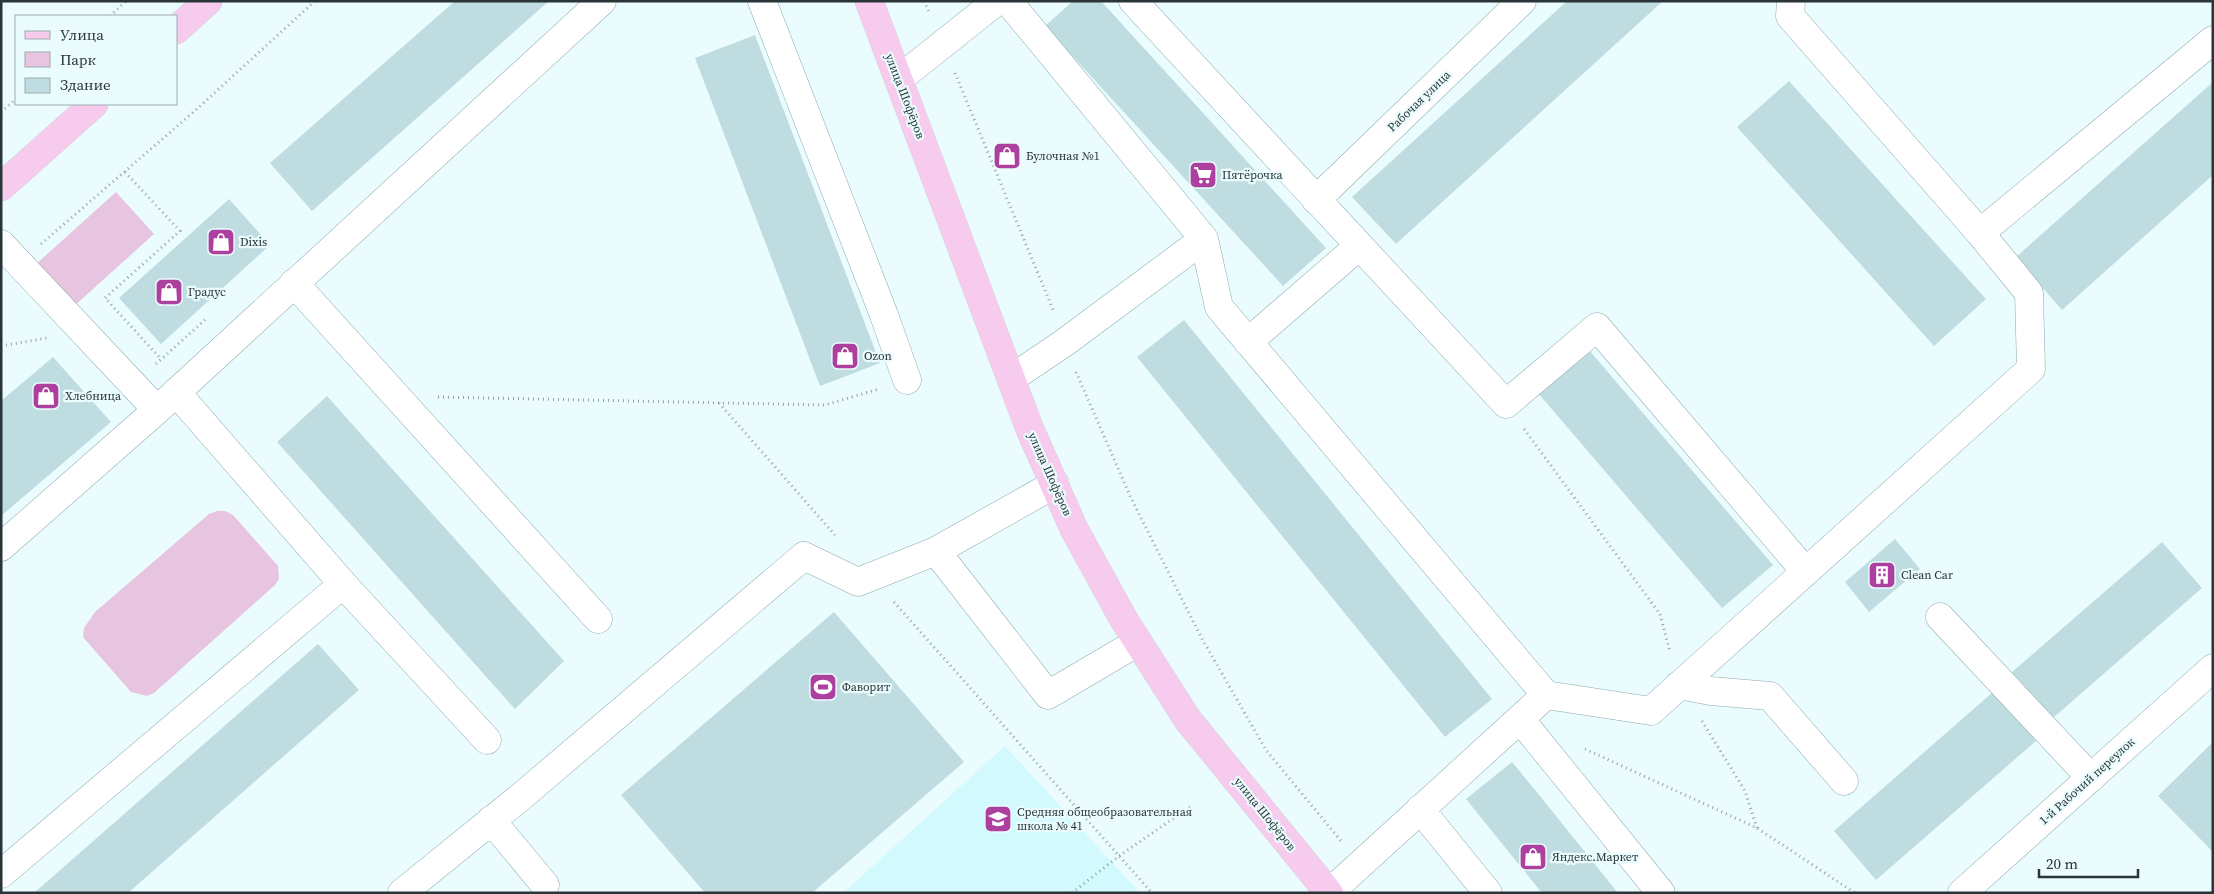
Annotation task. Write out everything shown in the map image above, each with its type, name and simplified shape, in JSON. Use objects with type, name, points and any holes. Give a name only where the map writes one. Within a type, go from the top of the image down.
[{"type":"main road","name":"улица Шофёров","points":[[869,1],[1029,427],[1074,529],[1138,642],[1188,720],[1329,893]]},
{"type":"main road","points":[[178,28],[203,3]]},
{"type":"main road","points":[[1,187],[93,105]]},
{"type":"street","points":[[1,547],[166,401],[602,1]]},
{"type":"street","points":[[762,1],[884,315],[907,380]]},
{"type":"street","points":[[899,79],[998,1]]},
{"type":"street","points":[[1008,1],[1204,239],[1219,307],[1546,695],[1651,711],[2032,369],[2029,293],[1980,233],[1790,16],[1791,1]]},
{"type":"street","points":[[1133,1],[1506,404],[1597,327],[1805,571]]},
{"type":"street","name":"Рабочая улица","points":[[1316,200],[1522,1]]},
{"type":"street","points":[[1980,233],[2213,40]]},
{"type":"street","points":[[1012,378],[1064,343],[1204,239]]},
{"type":"street","points":[[1248,342],[1359,246]]},
{"type":"street","points":[[11,253],[84,332],[166,401],[343,584],[487,740]]},
{"type":"street","points":[[294,284],[598,619]]},
{"type":"street","points":[[402,893],[804,556],[858,582],[936,551],[1055,484]]},
{"type":"street","points":[[936,551],[1048,695],[1138,642]]},
{"type":"street","points":[[1,874],[343,584]]},
{"type":"street","points":[[1940,617],[2090,778]]},
{"type":"street","name":"1-й Рабочий переулок","points":[[1962,893],[2213,668]]},
{"type":"street","points":[[1679,685],[1770,696],[1844,782]]},
{"type":"street","points":[[1329,893],[1546,695]]},
{"type":"street","points":[[1520,719],[1661,893]]},
{"type":"street","points":[[1420,809],[1488,893]]},
{"type":"street","points":[[491,820],[546,885]]},
{"type":"path","points":[[111,15],[126,1]]},
{"type":"path","points":[[11,253],[124,172],[197,109],[315,1]]},
{"type":"path","points":[[924,1],[1052,307],[1064,343],[1131,498],[1201,637],[1266,750],[1360,864]]},
{"type":"path","points":[[1,112],[15,100]]},
{"type":"path","points":[[124,172],[180,231],[105,298],[161,359]]},
{"type":"path","points":[[1,346],[84,332]]},
{"type":"path","points":[[397,396],[825,406],[907,380]]},
{"type":"path","points":[[718,403],[840,540]]},
{"type":"path","points":[[1506,404],[1660,614],[1679,685],[1745,791],[1757,828]]},
{"type":"path","points":[[872,576],[1152,893]]},
{"type":"path","points":[[1581,747],[1757,828],[1855,893]]},
{"type":"path","points":[[1072,893],[1119,856],[1190,807]]},
{"type":"shaded area","name":"Средняя общеобразовательная школа № 41","points":[[1005,746],[1140,893],[843,893]]},
{"type":"green space","points":[[116,192],[154,234],[72,308],[34,266]]},
{"type":"green space","points":[[225,511],[233,515],[278,566],[279,579],[275,585],[154,693],[147,696],[131,692],[83,637],[84,628],[95,612],[209,514]]},
{"type":"building","points":[[455,1],[549,1],[312,211],[270,163]]},
{"type":"building","points":[[1073,1],[1101,1],[1326,248],[1283,286],[1045,26]]},
{"type":"building","points":[[1567,1],[1663,1],[1396,244],[1352,197]]},
{"type":"building","points":[[755,35],[880,363],[820,386],[695,58]]},
{"type":"building","points":[[1789,81],[1986,299],[1934,346],[1737,127]]},
{"type":"building","points":[[2213,82],[2213,175],[2062,310],[2016,257]]},
{"type":"building","points":[[229,199],[270,245],[161,344],[119,298]]},
{"type":"building","points":[[1184,320],[1492,699],[1445,737],[1137,357]]},
{"type":"building","points":[[1589,350],[1773,565],[1722,608],[1538,393]]},
{"type":"building","points":[[53,357],[111,422],[1,516],[1,401]]},
{"type":"building","points":[[327,396],[564,661],[515,709],[277,442]]},
{"type":"building","name":"Clean Car","points":[[1895,539],[1920,569],[1869,612],[1845,582]]},
{"type":"building","points":[[2162,542],[2202,588],[2053,718],[2012,672]]},
{"type":"building","name":"Фаворит","points":[[834,612],[964,762],[812,893],[705,893],[621,795]]},
{"type":"building","points":[[318,644],[359,690],[128,893],[34,893]]},
{"type":"building","points":[[1993,692],[2036,741],[1876,880],[1834,831]]},
{"type":"building","points":[[2213,742],[2213,852],[2158,796]]},
{"type":"building","points":[[1512,762],[1618,893],[1542,893],[1466,799]]},
{"type":"place","name":"Булочная №1","points":[[1007,156]]},
{"type":"place","name":"Пятёрочка","points":[[1203,175]]},
{"type":"place","name":"Dixis","points":[[221,242]]},
{"type":"place","name":"Градус","points":[[169,292]]},
{"type":"place","name":"Ozon","points":[[845,356]]},
{"type":"place","name":"Хлебница","points":[[46,396]]},
{"type":"place","name":"Clean Car","points":[[1882,575]]},
{"type":"place","name":"Фаворит","points":[[823,687]]},
{"type":"place","name":"Средняя общеобразовательная школа № 41","points":[[998,819]]},
{"type":"place","name":"Яндекс.Маркет","points":[[1533,857]]}]
